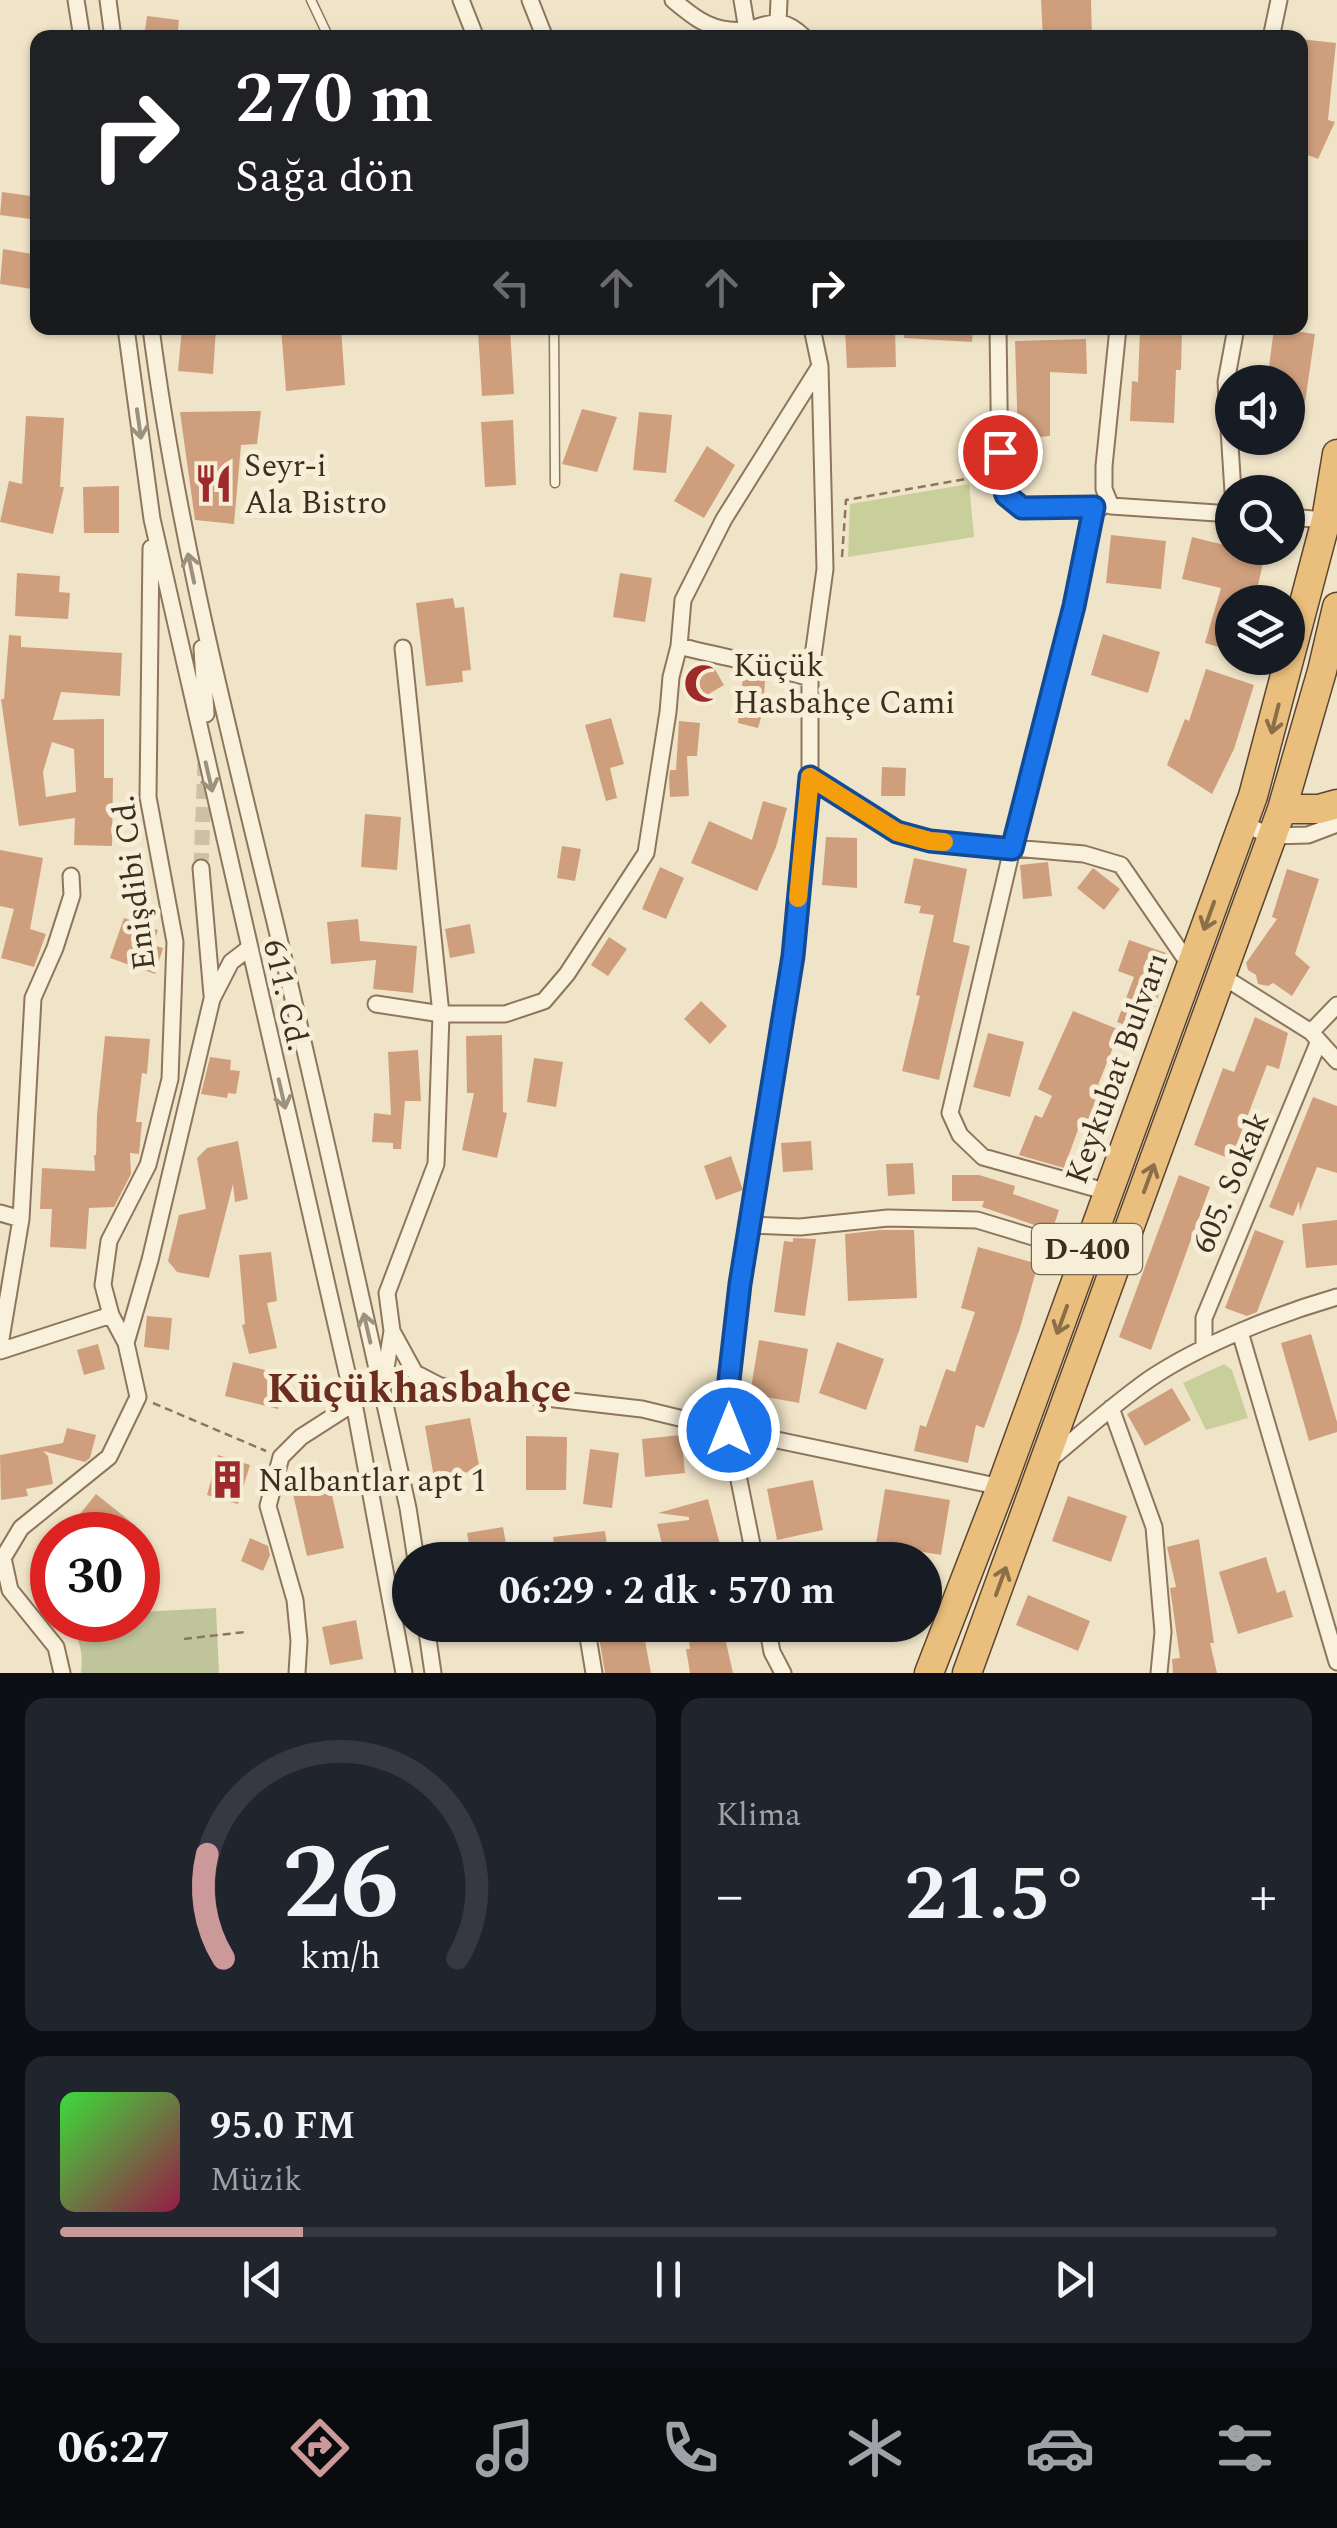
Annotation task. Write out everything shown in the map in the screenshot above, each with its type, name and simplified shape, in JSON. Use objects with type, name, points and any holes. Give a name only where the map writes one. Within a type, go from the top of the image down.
[{"type":"highway","name":"D-400","points":[[1243,824],[1326,520],[1337,454]]},
{"type":"highway","points":[[1337,607],[1282,809],[1319,809],[1337,804]]},
{"type":"highway","name":"D-400","points":[[968,1673],[1282,809]]},
{"type":"highway","name":"Keykubat Bulvarı","points":[[928,1673],[1243,824]]},
{"type":"street","points":[[76,0],[81,30]]},
{"type":"street","points":[[108,0],[112,30]]},
{"type":"street","points":[[462,0],[473,30]]},
{"type":"street","points":[[529,0],[542,30]]},
{"type":"street","points":[[673,0],[696,19],[730,30]]},
{"type":"street","points":[[742,0],[747,30]]},
{"type":"street","points":[[778,22],[779,0]]},
{"type":"street","points":[[1273,30],[1279,0]]},
{"type":"street","points":[[758,30],[778,22],[797,30]]},
{"type":"street","name":"611. Cd.","points":[[127,335],[152,518],[354,1403],[404,1673]]},
{"type":"street","name":"611. Cd.","points":[[152,335],[162,417],[200,610],[315,1090],[413,1542]]},
{"type":"street","points":[[751,1542],[729,1430],[729,1380],[749,1225],[793,956],[810,777],[810,678],[825,569],[820,366],[813,335]]},
{"type":"street","points":[[998,335],[1000,473],[1006,495],[1022,508],[1103,507],[1215,513]]},
{"type":"street","points":[[1108,1192],[983,1158],[960,1135],[950,1113],[1012,849],[1103,507],[1117,335]]},
{"type":"street","points":[[1231,475],[1226,382],[1235,335]]},
{"type":"street","points":[[376,1004],[440,1014],[504,1014],[544,1001],[567,974],[646,853],[683,600],[724,518],[820,366]]},
{"type":"street","name":"Enişdibi Cd.","points":[[138,1397],[126,1343],[111,1315],[103,1286],[110,1241],[148,1166],[170,1079],[175,942],[148,797],[152,518]]},
{"type":"street","points":[[1305,519],[1326,520]]},
{"type":"street","points":[[200,610],[206,714]]},
{"type":"street","points":[[679,646],[810,678]]},
{"type":"street","points":[[382,1391],[392,1331],[388,1293],[436,1164],[440,1014],[403,648]]},
{"type":"street","points":[[810,777],[897,832],[930,841],[1084,854],[1121,864],[1190,967]]},
{"type":"street","points":[[1253,796],[1282,809]]},
{"type":"street","points":[[1243,824],[1272,836],[1308,834],[1337,824]]},
{"type":"street","points":[[202,868],[212,999]]},
{"type":"street","points":[[71,876],[72,895],[33,998],[21,1219],[0,1348],[111,1315]]},
{"type":"street","name":"Enişdibi Cd.","points":[[126,1343],[150,1260],[212,999],[231,962],[248,948]]},
{"type":"street","points":[[1222,976],[1315,1036],[1337,1061]]},
{"type":"street","points":[[1315,1036],[1337,1005]]},
{"type":"street","name":"605. Sokak","points":[[1204,1347],[1204,1318],[1315,1036]]},
{"type":"street","points":[[0,1213],[21,1219]]},
{"type":"street","points":[[749,1225],[800,1227],[888,1218],[976,1220],[1086,1253]]},
{"type":"street","points":[[1043,1466],[1110,1408],[1204,1347],[1337,1297]]},
{"type":"street","points":[[392,1331],[415,1373],[440,1386],[642,1409],[1000,1487]]},
{"type":"street","points":[[1240,1332],[1337,1662]]},
{"type":"street","points":[[62,1673],[56,1647],[10,1590],[2,1558],[22,1528],[109,1457],[138,1397]]},
{"type":"street","points":[[297,1673],[296,1600],[268,1506],[280,1457],[301,1437],[354,1403]]},
{"type":"street","points":[[1110,1408],[1154,1527],[1163,1632],[1160,1673]]},
{"type":"street","points":[[428,1642],[433,1673]]},
{"type":"street","points":[[589,1642],[594,1673]]},
{"type":"street","points":[[771,1642],[782,1673]]},
{"type":"lane","points":[[311,0],[326,30]]},
{"type":"lane","points":[[554,335],[555,483]]},
{"type":"path","points":[[841,570],[846,500],[1000,473]]},
{"type":"path","points":[[138,1397],[280,1457]]},
{"type":"path","points":[[184,1639],[244,1632]]},
{"type":"green space","points":[[969,484],[974,537],[848,557],[850,504]]},
{"type":"green space","points":[[1224,1364],[1232,1370],[1248,1418],[1206,1430],[1183,1383]]},
{"type":"green space","points":[[216,1608],[219,1673],[81,1673],[79,1642],[160,1642],[160,1611]]},
{"type":"building","points":[[1041,0],[1091,0],[1092,30],[1043,30]]},
{"type":"building","points":[[147,16],[179,20],[178,30],[145,30]]},
{"type":"building","points":[[1308,40],[1336,43],[1328,120],[1335,122],[1318,159],[1308,155]]},
{"type":"building","points":[[2,192],[30,196],[30,219],[0,215]]},
{"type":"building","points":[[3,249],[30,254],[30,289],[0,284]]},
{"type":"building","points":[[1315,334],[1305,402],[1305,365],[1269,365],[1273,335]]},
{"type":"building","points":[[181,335],[216,335],[213,374],[178,371]]},
{"type":"building","points":[[282,335],[341,335],[345,385],[286,391]]},
{"type":"building","points":[[478,335],[510,335],[514,394],[482,396]]},
{"type":"building","points":[[845,335],[895,335],[896,367],[847,368]]},
{"type":"building","points":[[904,335],[972,335],[972,342]]},
{"type":"building","points":[[1140,335],[1182,335],[1174,423],[1130,421],[1132,381],[1138,382]]},
{"type":"building","points":[[1086,339],[1087,374],[1050,372],[1050,436],[1018,439],[1015,341]]},
{"type":"building","points":[[582,409],[617,417],[597,472],[562,464]]},
{"type":"building","name":"Seyr-i Ala Bistro","points":[[261,411],[257,444],[241,445],[234,524],[195,520],[180,412]]},
{"type":"building","points":[[639,412],[672,415],[666,473],[633,470]]},
{"type":"building","points":[[26,416],[64,418],[60,487],[64,487],[53,534],[0,522],[9,481],[22,484]]},
{"type":"building","points":[[513,420],[516,485],[485,487],[481,422]]},
{"type":"building","points":[[707,446],[735,465],[704,518],[674,501]]},
{"type":"building","points":[[119,486],[119,533],[84,533],[83,487]]},
{"type":"building","points":[[1111,535],[1166,541],[1161,589],[1106,583]]},
{"type":"building","points":[[1192,537],[1215,543],[1215,565],[1263,565],[1258,585],[1215,587],[1182,579]]},
{"type":"building","points":[[17,573],[60,576],[59,592],[70,593],[68,619],[15,616]]},
{"type":"building","points":[[620,573],[652,578],[645,622],[613,617]]},
{"type":"building","points":[[453,598],[455,608],[464,607],[471,670],[462,671],[463,682],[426,686],[416,603]]},
{"type":"building","points":[[1215,609],[1215,646],[1205,643]]},
{"type":"building","points":[[1103,634],[1160,652],[1148,693],[1091,675]]},
{"type":"building","points":[[9,635],[21,636],[21,647],[122,653],[120,696],[61,692],[53,720],[104,719],[104,778],[113,778],[112,846],[74,845],[75,818],[19,826],[4,699]],"holes":[[[52,742],[74,749],[76,792],[46,797],[43,772]]]},
{"type":"building","name":"Küçük Hasbahçe Cami","points":[[709,665],[724,685],[695,702],[682,680]]},
{"type":"building","points":[[1206,669],[1254,685],[1234,749],[1212,794],[1167,765],[1185,719],[1189,721]]},
{"type":"building","points":[[743,678],[765,680],[758,728],[738,723]]},
{"type":"building","points":[[611,718],[624,764],[610,768],[617,798],[606,801],[585,725]]},
{"type":"building","points":[[679,721],[700,723],[697,756],[687,756],[689,796],[670,797],[669,778],[670,770],[676,770]]},
{"type":"building","points":[[882,767],[906,768],[905,796],[881,796]]},
{"type":"building","points":[[763,801],[787,808],[757,891],[691,863],[709,821],[752,840]]},
{"type":"building","points":[[365,814],[401,817],[397,870],[361,867]]},
{"type":"building","points":[[826,837],[857,838],[857,888],[822,885]]},
{"type":"building","points":[[562,846],[581,849],[575,881],[557,878]]},
{"type":"building","points":[[0,850],[43,858],[30,929],[46,934],[34,967],[1,958],[14,909],[0,906]]},
{"type":"building","points":[[914,858],[967,869],[953,942],[970,946],[939,1080],[902,1071],[934,915],[919,913],[921,906],[904,903]]},
{"type":"building","points":[[1048,862],[1052,896],[1023,899],[1020,865]]},
{"type":"building","points":[[660,867],[684,878],[666,919],[642,909]]},
{"type":"building","points":[[1093,868],[1120,889],[1104,910],[1077,888]]},
{"type":"building","points":[[1287,869],[1319,879],[1295,954],[1310,967],[1292,996],[1273,983],[1258,984],[1246,963],[1277,919],[1272,917]]},
{"type":"building","points":[[124,918],[158,930],[153,945],[163,948],[155,974],[110,958]]},
{"type":"building","points":[[358,919],[360,941],[417,946],[413,993],[373,989],[376,960],[331,964],[327,922]]},
{"type":"building","points":[[470,924],[475,953],[450,958],[445,929]]},
{"type":"building","points":[[609,937],[627,949],[608,976],[591,965]]},
{"type":"building","points":[[1129,940],[1169,954],[1172,959],[1145,1032],[1117,1022],[1134,977],[1118,971]]},
{"type":"building","points":[[701,1001],[727,1026],[710,1044],[684,1019]]},
{"type":"building","points":[[1073,1011],[1120,1030],[1098,1085],[1112,1091],[1093,1133],[1079,1127],[1064,1168],[1019,1155],[1035,1115],[1042,1118],[1052,1096],[1038,1089]]},
{"type":"building","points":[[1255,1017],[1288,1033],[1279,1069],[1267,1065],[1231,1159],[1194,1145],[1223,1068],[1234,1072]]},
{"type":"building","points":[[988,1033],[1024,1042],[1010,1097],[973,1087]]},
{"type":"building","points":[[502,1035],[503,1112],[507,1113],[497,1158],[462,1150],[474,1093],[467,1093],[466,1036]]},
{"type":"building","points":[[105,1036],[150,1039],[136,1122],[142,1122],[139,1154],[130,1153],[131,1174],[114,1207],[89,1208],[86,1249],[50,1247],[52,1209],[40,1209],[42,1168],[95,1171]]},
{"type":"building","points":[[418,1050],[421,1101],[405,1101],[401,1149],[393,1149],[393,1143],[372,1142],[374,1113],[391,1115],[388,1052]]},
{"type":"building","points":[[210,1057],[231,1060],[230,1070],[240,1071],[236,1094],[228,1093],[227,1098],[201,1094]]},
{"type":"building","points":[[534,1058],[563,1062],[556,1107],[527,1102]]},
{"type":"building","points":[[1313,1097],[1337,1106],[1337,1173],[1317,1167],[1300,1211],[1299,1201],[1293,1216],[1269,1207]]},
{"type":"building","points":[[238,1141],[248,1199],[235,1202],[233,1184],[209,1278],[177,1272],[168,1261],[179,1215],[206,1209],[197,1158],[207,1148]]},
{"type":"building","points":[[811,1141],[813,1170],[783,1172],[781,1143]]},
{"type":"building","points":[[731,1156],[743,1190],[716,1200],[704,1166]]},
{"type":"building","points":[[913,1163],[915,1194],[888,1196],[886,1164]]},
{"type":"building","points":[[952,1175],[979,1175],[1015,1186],[1013,1194],[1059,1210],[1052,1231],[982,1207],[984,1201],[952,1201]]},
{"type":"building","points":[[1179,1175],[1210,1187],[1151,1350],[1119,1337]]},
{"type":"building","points":[[1337,1220],[1337,1265],[1306,1268],[1302,1224]]},
{"type":"building","points":[[914,1230],[917,1298],[848,1301],[845,1234]]},
{"type":"building","points":[[1255,1230],[1284,1241],[1257,1312],[1247,1316],[1225,1308]]},
{"type":"building","points":[[793,1238],[816,1239],[805,1316],[774,1312],[784,1241],[793,1242]]},
{"type":"building","points":[[978,1247],[1038,1264],[984,1428],[976,1425],[968,1463],[914,1451],[920,1425],[926,1427],[946,1369],[955,1372],[975,1312],[961,1308]]},
{"type":"building","points":[[271,1252],[277,1301],[267,1303],[277,1348],[249,1354],[242,1325],[245,1324],[239,1255]]},
{"type":"building","points":[[147,1316],[172,1318],[169,1350],[144,1347]]},
{"type":"building","points":[[1311,1334],[1337,1432],[1309,1441],[1281,1343]]},
{"type":"building","points":[[759,1340],[808,1349],[799,1403],[750,1394]]},
{"type":"building","points":[[837,1342],[884,1359],[866,1410],[819,1393]]},
{"type":"building","points":[[98,1344],[105,1369],[84,1375],[77,1350]]},
{"type":"building","points":[[233,1362],[286,1375],[278,1409],[225,1396]]},
{"type":"building","points":[[1172,1388],[1191,1420],[1145,1446],[1127,1414]]},
{"type":"building","points":[[470,1418],[480,1470],[434,1478],[425,1426]]},
{"type":"building","points":[[67,1428],[96,1435],[90,1458],[85,1462],[43,1451],[48,1456],[53,1484],[26,1489],[28,1496],[1,1500],[0,1455],[63,1443]]},
{"type":"building","points":[[681,1435],[685,1473],[645,1477],[642,1439]]},
{"type":"building","points":[[526,1436],[567,1437],[566,1490],[526,1490]]},
{"type":"building","points":[[590,1449],[619,1453],[612,1508],[583,1504]]},
{"type":"building","name":"Nalbantlar apt 1","points":[[218,1455],[250,1465],[238,1504],[207,1495]]},
{"type":"building","points":[[813,1480],[823,1530],[777,1540],[767,1489]]},
{"type":"building","points":[[330,1486],[344,1548],[307,1556],[293,1494]]},
{"type":"building","points":[[885,1489],[950,1500],[942,1549],[942,1542],[876,1542]]},
{"type":"building","points":[[96,1494],[118,1512],[82,1512]]},
{"type":"building","points":[[1068,1496],[1127,1516],[1111,1562],[1052,1541]]},
{"type":"building","points":[[708,1499],[719,1542],[662,1542],[657,1524],[689,1517],[658,1513]]},
{"type":"building","points":[[503,1527],[506,1542],[469,1542],[467,1533]]},
{"type":"building","points":[[605,1531],[607,1542],[554,1542],[553,1537]]},
{"type":"building","points":[[250,1538],[268,1546],[270,1555],[263,1571],[241,1561]]},
{"type":"building","points":[[1199,1539],[1217,1673],[1173,1673],[1172,1659],[1180,1658],[1170,1588],[1176,1587],[1167,1547]]},
{"type":"building","points":[[1266,1557],[1277,1593],[1285,1590],[1293,1617],[1238,1634],[1219,1572]]},
{"type":"building","points":[[1028,1595],[1090,1621],[1078,1651],[1016,1625]]},
{"type":"building","points":[[356,1620],[363,1659],[330,1665],[322,1627]]},
{"type":"building","points":[[600,1642],[645,1642],[651,1673],[605,1673]]},
{"type":"building","points":[[689,1642],[726,1642],[733,1673],[690,1673],[686,1649],[690,1649]]},
{"type":"tunnel","points":[[201,868],[205,762]]},
{"type":"slow traffic","points":[[798,898],[810,777],[897,832],[944,842]]},
{"type":"place","name":"Seyr-i Ala Bistro","points":[[214,483]]},
{"type":"place","name":"Küçük Hasbahçe Cami","points":[[703,683]]},
{"type":"place","name":"Nalbantlar apt 1","points":[[228,1480]]},
{"type":"district","name":"Küçükhasbahçe","points":[[419,1387]]},
{"type":"route","points":[[729,1430],[729,1380],[740,1284],[793,956],[810,777],[897,832],[930,841],[1012,849],[1074,606],[1094,507],[1022,508],[1006,495],[1000,452]]}]
